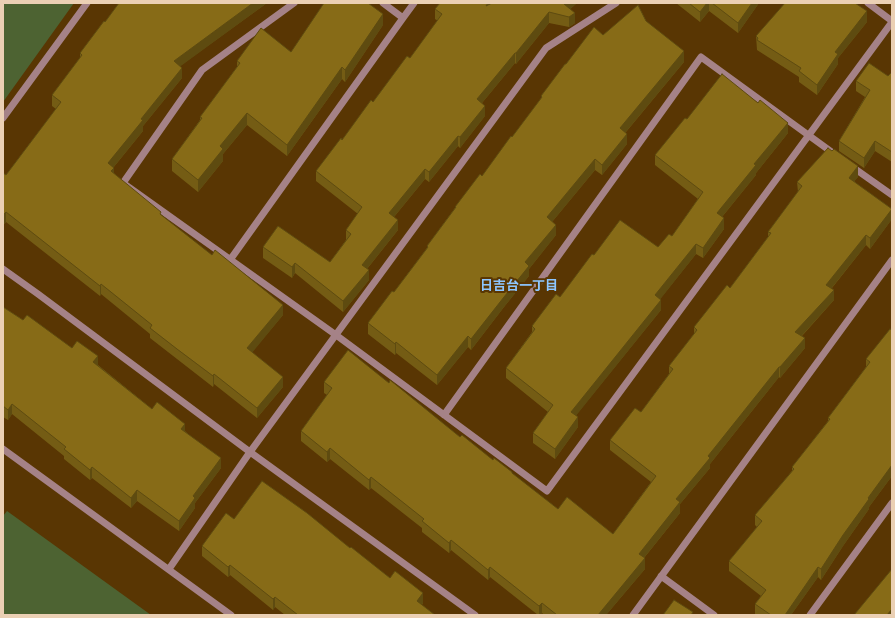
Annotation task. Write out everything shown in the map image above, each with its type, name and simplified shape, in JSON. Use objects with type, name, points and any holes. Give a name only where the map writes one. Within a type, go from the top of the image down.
[{"type":"street","points":[[3,118],[88,3]]},
{"type":"street","points":[[294,3],[202,70],[123,183],[336,335],[548,491],[892,21],[868,3]]},
{"type":"street","points":[[383,3],[403,18]]},
{"type":"street","points":[[230,260],[414,3]]},
{"type":"street","points":[[169,569],[250,452],[546,48],[616,3]]},
{"type":"street","points":[[444,415],[701,57],[841,158]]},
{"type":"street","points":[[847,163],[892,195]]},
{"type":"street","points":[[633,615],[892,260]]},
{"type":"street","points":[[3,269],[51,303],[250,452],[475,615]]},
{"type":"street","points":[[3,448],[231,615]]},
{"type":"street","points":[[810,615],[892,503]]},
{"type":"street","points":[[661,576],[714,615]]},
{"type":"green space","points":[[3,3],[74,3],[3,102]]},
{"type":"green space","points":[[7,511],[151,615],[3,615],[3,516]]},
{"type":"building","points":[[119,3],[253,3],[174,61],[182,68],[108,163],[114,168],[111,171],[161,212],[160,214],[212,255],[215,250],[283,305],[247,348],[283,377],[257,408],[214,374],[213,376],[150,328],[152,325],[101,284],[100,286],[6,212],[3,215],[3,173],[6,175],[61,102],[52,95],[82,55],[80,53]]},
{"type":"building","points":[[324,3],[368,3],[383,14],[345,70],[342,67],[287,145],[247,113],[220,146],[223,149],[198,180],[172,159],[202,118],[200,117],[240,63],[237,61],[261,28],[291,52]]},
{"type":"building","points":[[440,3],[488,3],[486,6],[492,3],[566,3],[564,4],[575,13],[569,17],[549,12],[477,99],[485,106],[429,172],[425,169],[389,213],[398,220],[362,265],[369,270],[343,301],[295,263],[292,267],[263,247],[278,226],[330,262],[351,234],[346,230],[362,207],[316,171],[341,138],[342,140],[371,100],[373,102],[407,56],[410,58],[442,14],[435,9]]},
{"type":"building","points":[[689,3],[707,3],[700,12]]},
{"type":"building","points":[[712,3],[752,3],[738,23]]},
{"type":"building","points":[[785,3],[855,3],[867,11],[835,52],[838,54],[817,85],[799,71],[801,68],[757,40],[758,38],[756,36]]},
{"type":"building","points":[[638,5],[646,21],[684,51],[620,128],[627,134],[602,165],[595,159],[547,217],[556,225],[525,262],[529,266],[471,339],[468,336],[437,375],[396,342],[395,344],[368,323],[392,291],[394,292],[428,247],[427,246],[455,207],[480,174],[482,176],[594,27],[603,35]]},
{"type":"building","points":[[869,63],[888,76],[892,72],[892,152],[875,141],[864,158],[839,141],[870,90],[856,81]]},
{"type":"building","points":[[722,74],[758,103],[760,100],[788,123],[754,164],[756,165],[717,213],[724,218],[703,248],[696,244],[655,295],[661,300],[571,412],[578,417],[555,449],[533,433],[553,405],[506,368],[535,329],[532,326],[556,294],[560,297],[620,220],[658,247],[669,234],[672,236],[703,192],[655,155],[685,118],[687,119]]},
{"type":"building","points":[[828,148],[832,151],[834,149],[858,166],[849,178],[892,209],[870,238],[866,235],[826,285],[834,290],[795,332],[805,338],[779,367],[708,456],[710,458],[676,499],[680,502],[639,554],[645,558],[598,615],[557,615],[542,603],[539,606],[490,567],[488,570],[451,540],[449,543],[422,521],[424,519],[371,477],[369,480],[330,448],[327,452],[301,431],[332,388],[324,382],[348,350],[389,383],[390,380],[460,437],[462,435],[493,460],[494,458],[558,509],[567,497],[613,534],[656,476],[610,440],[635,408],[641,412],[673,369],[669,366],[697,330],[694,327],[727,285],[730,288],[771,233],[768,232],[802,186],[797,182]]},
{"type":"building","points":[[3,307],[23,320],[27,315],[72,348],[77,341],[98,356],[93,362],[152,409],[157,402],[185,424],[181,429],[221,458],[193,496],[195,498],[179,521],[137,490],[131,498],[92,467],[90,470],[64,449],[66,447],[12,404],[8,410],[3,406]]},
{"type":"building","points":[[890,329],[892,330],[892,465],[868,498],[869,499],[821,569],[818,567],[785,615],[771,615],[755,604],[766,590],[729,561],[762,521],[755,515],[794,469],[792,467],[830,419],[828,418],[870,362],[866,359]]},
{"type":"building","points":[[262,481],[307,513],[390,578],[395,571],[423,593],[417,601],[435,615],[298,615],[275,597],[273,599],[230,565],[228,567],[202,546],[226,513],[234,519]]},
{"type":"building","points":[[892,569],[892,609],[887,615],[854,615]]},
{"type":"building","points":[[674,600],[693,612],[691,615],[663,615]]},
{"type":"district","name":"日吉台一丁目","points":[[519,287]]}]
